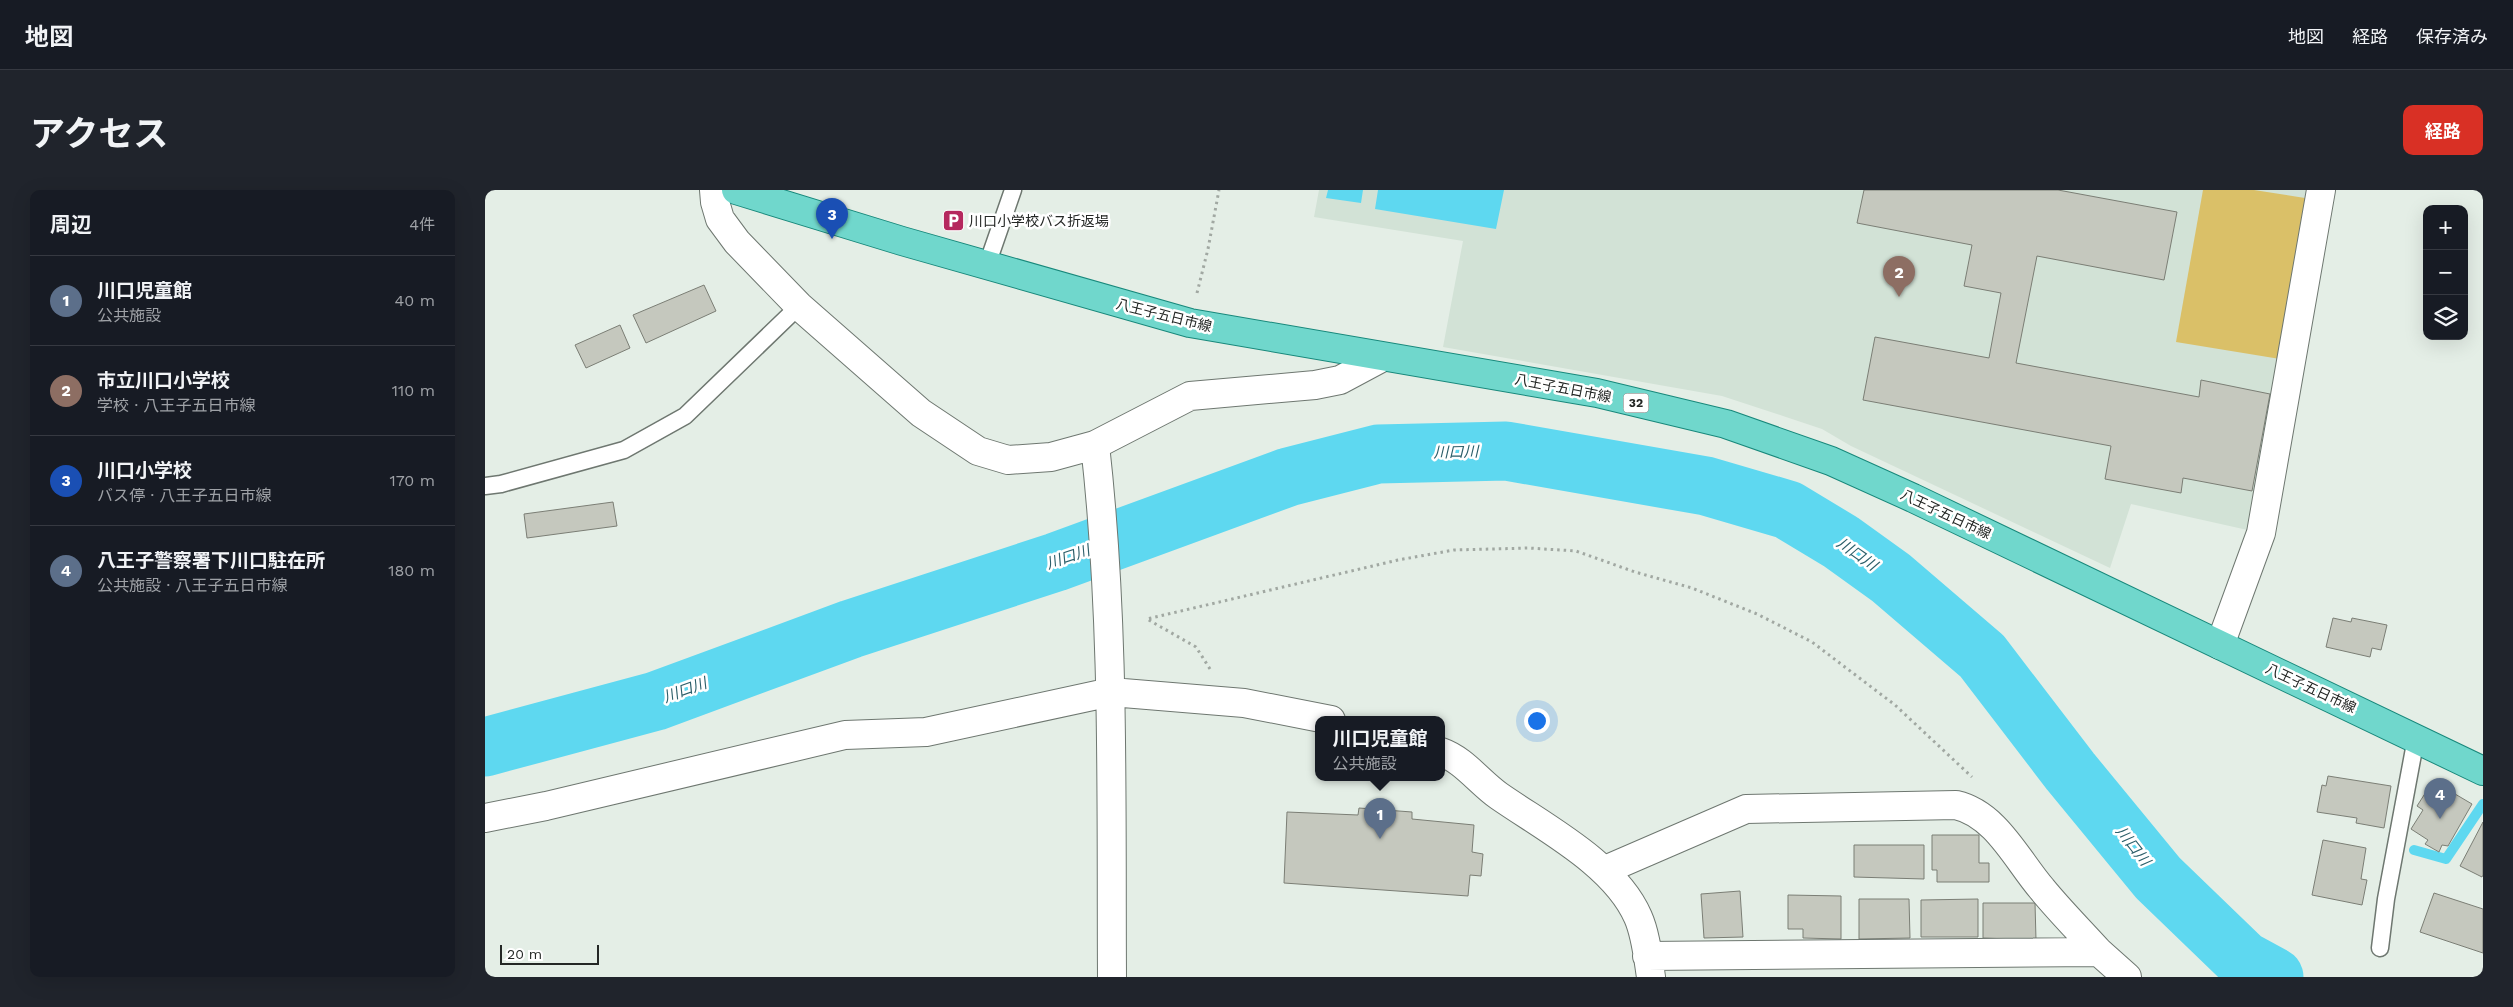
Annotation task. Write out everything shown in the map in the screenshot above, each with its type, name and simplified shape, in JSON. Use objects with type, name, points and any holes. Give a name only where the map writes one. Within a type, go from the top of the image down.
[{"type":"main road","name":"八王子五日市線","points":[[736,190],[1190,323],[1597,393],[1726,424],[1778,441],[1831,461],[1913,498],[2483,771]]},
{"type":"street","points":[[714,190],[715,202],[721,219],[737,242],[799,306],[921,413],[978,451],[1008,460],[1051,457],[1095,445],[1190,396],[1339,380],[1383,357]]},
{"type":"street","points":[[2220,645],[2261,534],[2321,190]]},
{"type":"street","points":[[1095,445],[1103,513],[1111,692],[1112,977]]},
{"type":"street","points":[[485,818],[545,806],[845,735],[926,732],[1111,692],[1244,703],[1315,717]]},
{"type":"street","points":[[1445,754],[1451,756],[1495,793],[1605,870],[1625,893],[1639,918],[1649,966],[2099,952]]},
{"type":"street","points":[[1605,870],[1746,809],[1763,807],[1956,805],[1968,808],[1984,818],[2041,889],[2099,952],[2127,977]]},
{"type":"lane","points":[[987,265],[1013,190]]},
{"type":"lane","points":[[485,486],[501,484],[624,450],[685,416],[799,306]]},
{"type":"lane","points":[[2380,948],[2386,899],[2416,738]]},
{"type":"path","points":[[1190,323],[1208,249],[1219,190]]},
{"type":"path","points":[[1208,700],[1214,674],[1196,647],[1147,619],[1398,560],[1454,550],[1529,548],[1577,551],[1635,572],[1692,588],[1757,614],[1812,642],[1895,705],[1954,758],[1974,779]]},
{"type":"shaded area","points":[[1319,190],[2312,190],[2261,533],[2131,504],[2110,568],[1851,446],[1822,429],[1783,416],[1722,396],[1443,347],[1463,241],[1314,217]]},
{"type":"shaded area","points":[[2203,190],[2254,190],[2305,198],[2280,359],[2176,342]]},
{"type":"water","points":[[1328,190],[1363,190],[1361,203],[1326,198]]},
{"type":"water","points":[[1378,190],[1504,190],[1496,229],[1375,209]]},
{"type":"building","points":[[1864,190],[2058,190],[2177,212],[2164,280],[2037,256],[2016,363],[2199,397],[2201,380],[2270,394],[2252,491],[2183,478],[2181,493],[2105,479],[2111,446],[1863,400],[1875,337],[1989,358],[2001,293],[1964,286],[1972,245],[1857,223]]},
{"type":"building","points":[[704,285],[716,311],[646,343],[633,315]]},
{"type":"building","points":[[620,325],[630,348],[586,368],[575,345]]},
{"type":"building","points":[[613,502],[617,526],[527,538],[524,514]]},
{"type":"building","points":[[2333,618],[2351,622],[2352,618],[2387,625],[2381,650],[2372,648],[2370,657],[2326,647]]},
{"type":"building","points":[[2328,776],[2391,786],[2384,828],[2356,823],[2357,818],[2317,812],[2322,785],[2326,786]]},
{"type":"building","points":[[2433,781],[2472,804],[2448,846],[2442,845],[2439,852],[2425,844],[2428,840],[2411,829],[2423,810],[2417,806]]},
{"type":"building","points":[[1359,808],[1412,812],[1412,819],[1474,825],[1472,852],[1483,854],[1481,876],[1470,875],[1468,896],[1284,883],[1287,812],[1358,815]]},
{"type":"building","points":[[2483,822],[2483,875],[2482,877],[2460,866]]},
{"type":"building","points":[[1932,835],[1979,835],[1979,863],[1989,863],[1989,882],[1937,882],[1937,870],[1932,870]]},
{"type":"building","points":[[2323,840],[2366,848],[2361,879],[2367,880],[2362,905],[2312,895]]},
{"type":"building","points":[[1854,845],[1924,845],[1924,879],[1854,877]]},
{"type":"building","points":[[1740,891],[1743,937],[1704,938],[1701,894]]},
{"type":"building","points":[[2434,893],[2483,909],[2483,953],[2420,932]]},
{"type":"building","points":[[1788,895],[1841,896],[1841,939],[1803,938],[1803,929],[1788,929]]},
{"type":"building","points":[[1859,899],[1909,899],[1910,938],[1859,939]]},
{"type":"building","points":[[1978,899],[1978,937],[1921,937],[1921,900]]},
{"type":"building","points":[[1983,903],[2035,903],[2036,940],[1983,938]]},
{"type":"waterway","name":"川口川","points":[[485,747],[656,701],[851,629],[1056,562],[1288,477],[1378,454],[1506,451],[1706,486],[1788,510],[1841,542],[1891,578],[1982,656],[2070,771],[2158,878],[2243,960],[2274,977]]},
{"type":"waterway","points":[[2414,850],[2446,859],[2483,804]]},
{"type":"place","name":"川口小学校バス折返場","points":[[953,221]]},
{"type":"place","name":"川口小学校","points":[[832,239]]},
{"type":"place","name":"市立川口小学校","points":[[1899,297]]},
{"type":"place","name":"八王子警察署下川口駐在所","points":[[2440,819]]},
{"type":"place","name":"川口児童館","points":[[1380,839]]}]
